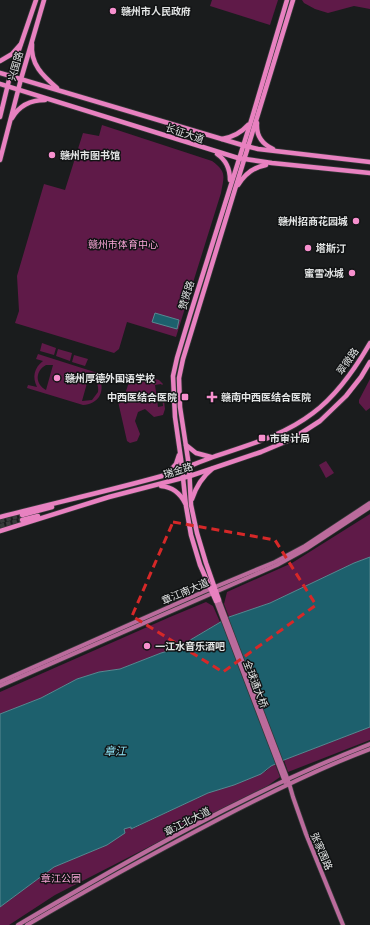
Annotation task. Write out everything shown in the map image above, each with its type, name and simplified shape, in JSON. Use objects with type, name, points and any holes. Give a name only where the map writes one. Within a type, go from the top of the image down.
[{"type":"main road","name":"兴国路","points":[[0,117],[10,76],[36,0]]},
{"type":"main road","name":"兴国路","points":[[0,160],[21,79],[44,0]]},
{"type":"main road","name":"赞贤路","points":[[217,600],[200,565],[191,535],[175,417],[173,376],[177,358],[242,145],[252,118],[287,0]]},
{"type":"main road","name":"赞贤路","points":[[213,590],[197,533],[192,505],[189,466],[180,407],[180,378],[183,359],[293,0]]},
{"type":"main road","points":[[0,60],[16,50],[22,43],[25,35]]},
{"type":"main road","points":[[33,37],[32,53],[35,63],[44,77],[59,90]]},
{"type":"main road","name":"长征大道","points":[[0,73],[242,145],[370,162]]},
{"type":"main road","name":"长征大道","points":[[0,84],[244,160],[370,173]]},
{"type":"main road","points":[[8,128],[13,116],[23,106],[37,100],[53,101]]},
{"type":"main road","points":[[258,115],[257,131],[260,137],[268,147],[280,151]]},
{"type":"main road","points":[[220,139],[232,137],[238,134],[245,128],[252,118]]},
{"type":"main road","points":[[212,151],[221,157],[227,166],[230,178],[229,187]]},
{"type":"main road","points":[[235,190],[243,177],[253,169],[272,163]]},
{"type":"main road","name":"翠微路","points":[[339,388],[353,370],[370,343]]},
{"type":"main road","name":"翠微路","points":[[346,396],[361,377],[370,362]]},
{"type":"main road","name":"瑞金路","points":[[0,518],[163,476],[182,468],[258,443],[289,429],[313,413],[339,388]]},
{"type":"main road","name":"瑞金路","points":[[0,531],[109,496],[155,486],[190,476],[261,452],[292,439],[320,421],[346,396]]},
{"type":"main road","points":[[186,445],[200,454],[214,457]]},
{"type":"main road","points":[[163,476],[170,472],[176,464],[180,449]]},
{"type":"main road","points":[[192,505],[193,496],[199,484],[205,476],[217,466]]},
{"type":"main road","points":[[155,486],[166,487],[173,490],[181,496],[186,506]]},
{"type":"main road","points":[[107,490],[22,518],[109,496]]},
{"type":"main road","name":"章江南大道","points":[[0,686],[290,554],[370,503]]},
{"type":"main road","name":"章江南大道","points":[[0,682],[292,557],[370,508]]},
{"type":"main road","name":"全球通大桥","points":[[217,600],[286,782]]},
{"type":"main road","name":"章江北大道","points":[[18,925],[125,864],[286,782],[370,744]]},
{"type":"main road","name":"章江北大道","points":[[27,925],[130,866],[286,782],[370,749]]},
{"type":"main road","name":"张家围路","points":[[286,782],[343,925]]},
{"type":"highlighted area","points":[[173,522],[275,540],[316,605],[223,672],[132,616]]},
{"type":"green space","points":[[212,0],[278,0],[270,25],[210,6]]},
{"type":"green space","points":[[302,0],[370,0],[370,9],[354,6],[328,13],[315,9],[304,3]]},
{"type":"green space","name":"赣州市体育中心","points":[[102,125],[212,161],[220,168],[223,175],[221,193],[176,337],[127,322],[119,349],[114,353],[15,323],[19,311],[17,276],[44,184],[65,190],[83,133],[99,136]]},
{"type":"green space","points":[[42,343],[56,348],[54,355],[40,351]]},
{"type":"green space","points":[[58,349],[72,353],[70,361],[56,356]]},
{"type":"green space","points":[[38,354],[107,376],[106,380],[100,379],[102,389],[99,397],[93,402],[83,405],[27,388],[28,385],[37,387],[34,376],[36,370],[43,361],[36,359]],"holes":[[[46,365],[53,365],[46,390],[38,381],[38,374]],[[89,376],[96,382],[98,392],[92,400],[82,401]]]},
{"type":"green space","points":[[74,355],[88,359],[85,366],[72,362]]},
{"type":"green space","points":[[143,376],[159,380],[163,384],[155,385],[158,407],[163,406],[163,393],[165,409],[163,415],[154,417],[145,409],[138,412],[135,421],[140,434],[137,441],[130,443],[127,441],[117,397],[118,395],[124,397],[129,382],[139,384],[141,377]]},
{"type":"green space","points":[[370,379],[370,408],[366,411],[359,403],[359,400]]},
{"type":"green space","points":[[326,461],[334,473],[326,478],[319,465]]},
{"type":"green space","points":[[370,514],[370,557],[354,563],[270,603],[229,617],[224,604],[227,592],[292,563]]},
{"type":"green space","points":[[206,602],[213,606],[220,622],[175,649],[120,669],[99,672],[77,679],[41,698],[0,714],[0,692]]},
{"type":"green space","points":[[370,727],[370,740],[288,772],[284,760]]},
{"type":"green space","name":"章江公园","points":[[275,764],[280,777],[266,787],[55,895],[9,925],[0,925],[0,907],[54,867],[107,845],[124,829],[131,827],[132,829],[208,793],[234,785],[266,771]]},
{"type":"water","points":[[155,313],[179,320],[177,329],[152,322]]},
{"type":"water","name":"章江","points":[[370,557],[370,727],[284,760],[271,766],[261,774],[234,785],[208,793],[131,829],[131,827],[124,829],[125,833],[107,845],[54,867],[0,907],[0,714],[41,698],[77,679],[99,672],[120,669],[175,649],[229,617],[270,603],[354,563]]},
{"type":"tunnel","points":[[0,521],[22,515]]},
{"type":"tunnel","points":[[0,526],[22,520]]},
{"type":"place","name":"赣州市人民政府","points":[[113,11]]},
{"type":"place","name":"赣州市图书馆","points":[[52,155]]},
{"type":"place","name":"赣州招商花园城","points":[[356,221]]},
{"type":"place","name":"塔斯汀","points":[[308,248]]},
{"type":"place","name":"蜜雪冰城","points":[[352,273]]},
{"type":"place","name":"赣州厚德外国语学校","points":[[57,378]]},
{"type":"place","name":"中西医结合医院","points":[[185,397]]},
{"type":"place","name":"赣南中西医结合医院","points":[[212,397]]},
{"type":"place","name":"市审计局","points":[[262,438]]},
{"type":"place","name":"一江水音乐酒吧","points":[[147,646]]}]
